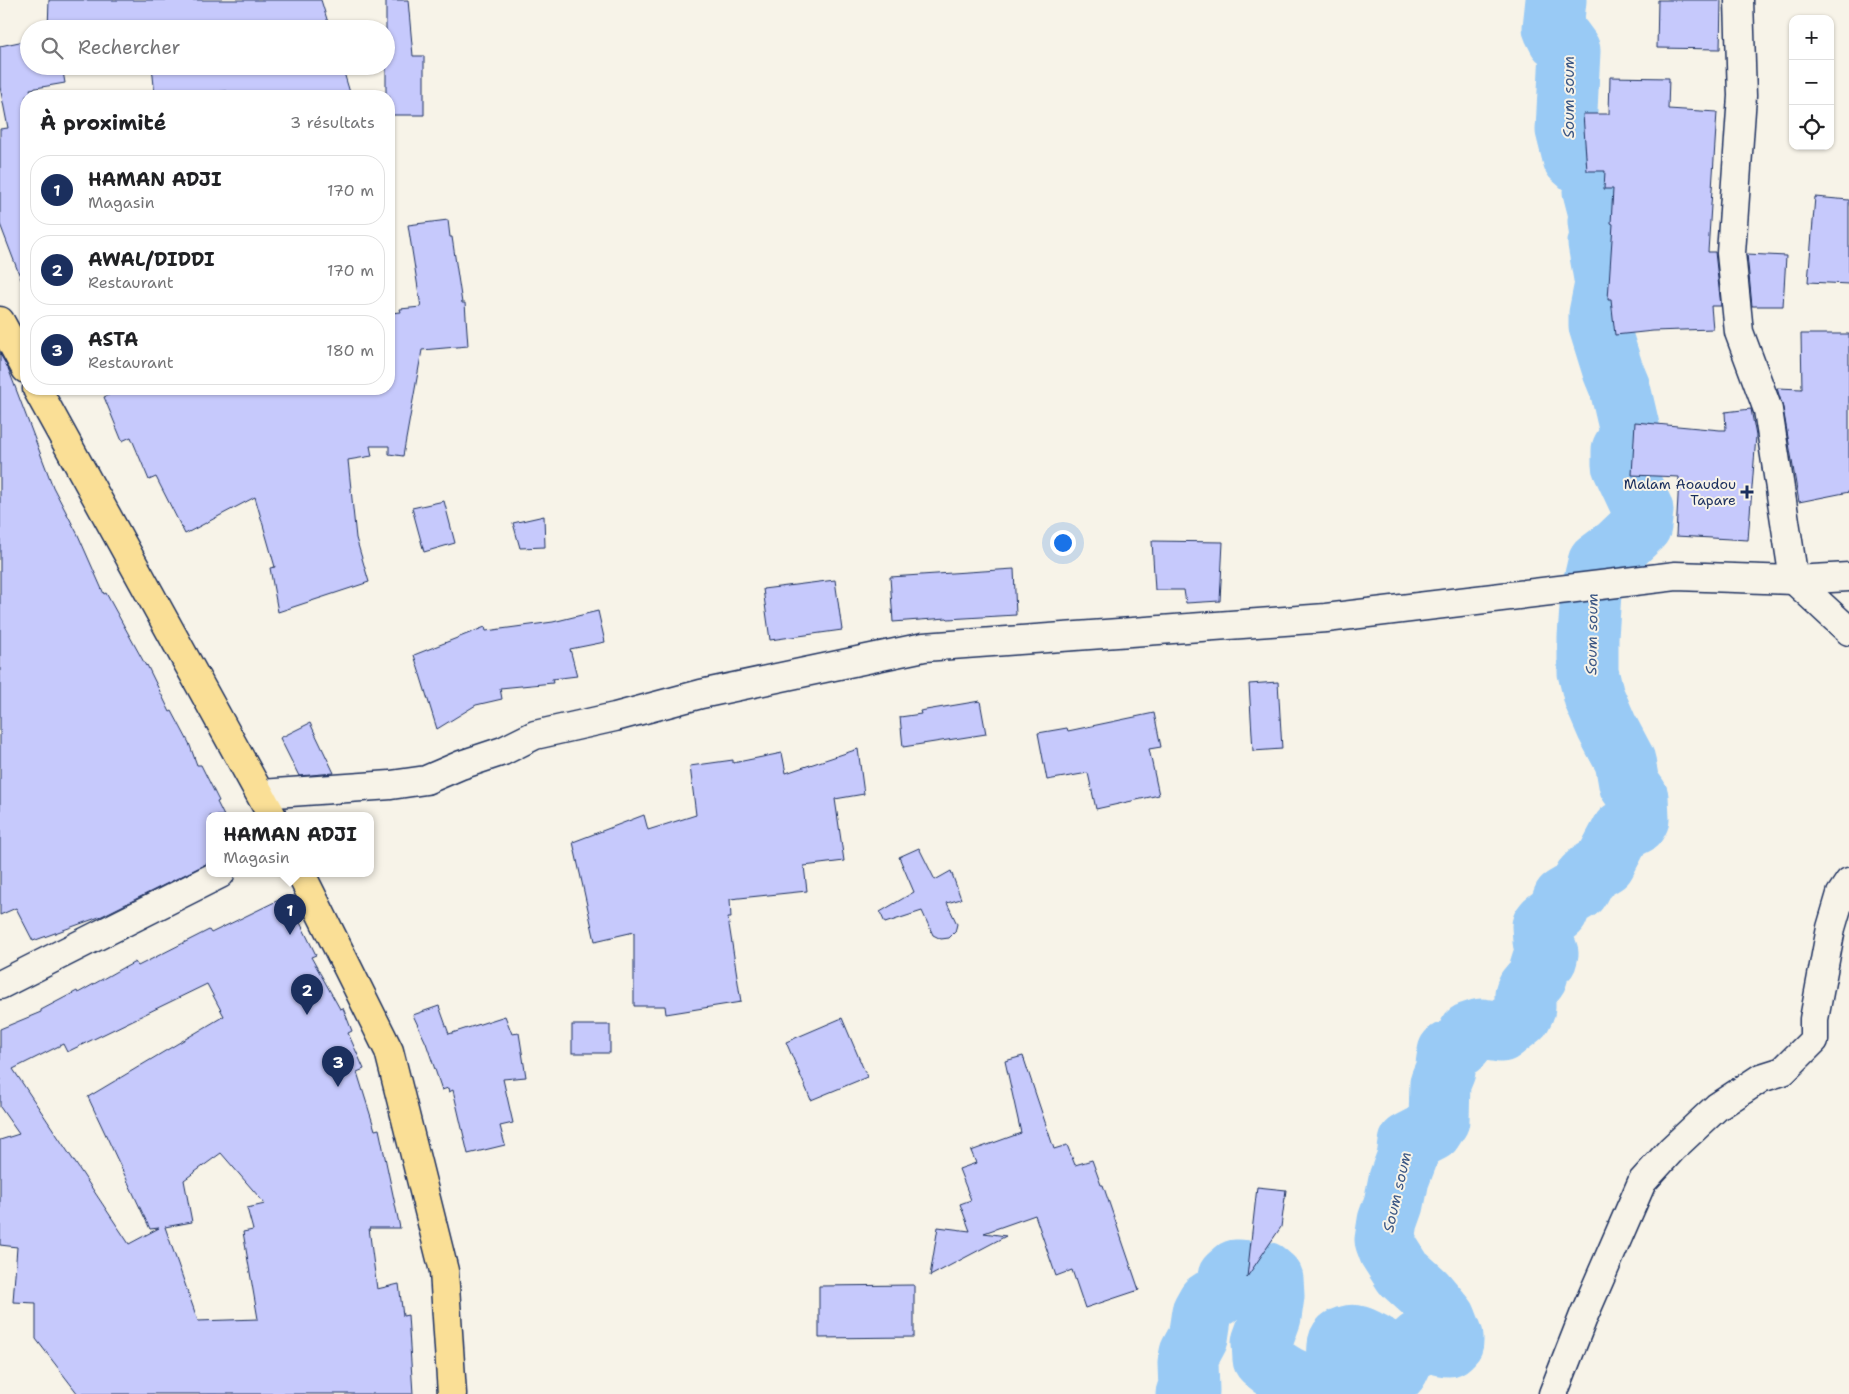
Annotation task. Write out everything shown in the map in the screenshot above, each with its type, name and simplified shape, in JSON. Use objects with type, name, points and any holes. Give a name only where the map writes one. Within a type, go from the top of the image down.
[{"type":"main road","points":[[0,321],[20,357]]},
{"type":"main road","points":[[40,395],[267,805]]},
{"type":"main road","points":[[302,877],[389,1050],[444,1271],[452,1394]]},
{"type":"street","points":[[1739,0],[1742,96],[1731,253],[1739,332],[1768,410],[1794,580],[1849,631]]},
{"type":"street","points":[[267,805],[426,780],[462,765],[504,751],[535,735],[701,694],[924,647],[1326,618],[1676,576],[1794,580],[1849,577]]},
{"type":"street","points":[[0,985],[214,877]]},
{"type":"street","points":[[1553,1394],[1584,1315],[1642,1182],[1672,1149],[1717,1107],[1761,1078],[1783,1071],[1814,1040],[1814,1019],[1830,928],[1841,894],[1849,882]]},
{"type":"building","points":[[49,0],[321,0],[327,20],[48,20]]},
{"type":"building","points":[[386,0],[408,0],[413,56],[424,56],[424,115],[395,115],[395,90],[386,90],[386,75],[395,75],[395,20],[386,20]]},
{"type":"building","points":[[1658,0],[1721,0],[1720,49],[1657,48]]},
{"type":"building","points":[[20,42],[20,75],[64,75],[65,83],[30,90],[20,90],[20,276],[0,224],[0,129],[8,128],[0,87],[0,46]]},
{"type":"building","points":[[153,75],[345,75],[349,90],[154,90]]},
{"type":"building","points":[[1610,77],[1669,78],[1668,109],[1717,112],[1708,252],[1715,252],[1721,306],[1711,306],[1713,329],[1653,331],[1615,335],[1611,299],[1608,299],[1613,224],[1611,223],[1613,189],[1604,189],[1605,171],[1587,171],[1583,114],[1609,114]]},
{"type":"building","points":[[1815,197],[1849,200],[1849,284],[1808,282]]},
{"type":"building","points":[[448,220],[462,303],[465,303],[468,346],[422,350],[403,456],[389,454],[389,446],[370,446],[372,456],[348,460],[356,538],[369,582],[278,612],[270,568],[275,567],[255,497],[185,534],[156,477],[149,480],[131,437],[122,441],[104,397],[108,395],[395,395],[395,312],[401,312],[400,309],[421,307],[408,225]]},
{"type":"building","points":[[1747,254],[1786,256],[1783,306],[1752,306]]},
{"type":"building","points":[[1801,334],[1849,334],[1849,492],[1799,502],[1783,408],[1777,388],[1802,389]]},
{"type":"building","points":[[0,354],[8,368],[53,487],[78,535],[104,594],[106,593],[147,665],[170,712],[172,711],[189,743],[197,765],[201,765],[219,801],[217,802],[222,812],[206,812],[206,864],[102,916],[33,941],[16,908],[0,915]]},
{"type":"building","points":[[1751,409],[1756,436],[1748,540],[1676,536],[1679,477],[1632,475],[1635,422],[1726,430],[1725,412]]},
{"type":"building","points":[[444,501],[455,543],[424,552],[412,508]]},
{"type":"building","points":[[544,516],[545,547],[520,548],[513,523]]},
{"type":"building","points":[[1152,541],[1223,542],[1220,601],[1186,603],[1184,590],[1155,590]]},
{"type":"building","points":[[1014,569],[1016,615],[893,622],[890,577]]},
{"type":"building","points":[[835,580],[842,630],[770,640],[763,589]]},
{"type":"building","points":[[598,611],[605,642],[570,649],[577,676],[552,679],[553,683],[500,688],[502,699],[476,705],[437,729],[414,655],[485,627],[486,631],[553,622]]},
{"type":"building","points":[[1278,682],[1282,749],[1253,751],[1249,684]]},
{"type":"building","points":[[980,701],[986,734],[903,747],[900,717],[921,714],[920,711]]},
{"type":"building","points":[[1154,713],[1161,747],[1149,749],[1159,795],[1096,809],[1088,773],[1047,780],[1038,733],[1067,728],[1068,731]]},
{"type":"building","points":[[310,723],[334,773],[299,776],[280,738]]},
{"type":"building","points":[[858,749],[864,794],[835,799],[844,861],[804,866],[807,891],[730,899],[731,918],[728,918],[741,1002],[666,1014],[665,1006],[634,1006],[634,932],[595,941],[573,842],[644,815],[648,830],[696,815],[690,766],[733,760],[733,763],[782,753],[786,773]]},
{"type":"building","points":[[919,848],[935,880],[951,871],[961,899],[947,903],[957,924],[955,932],[949,938],[941,939],[933,935],[922,911],[885,923],[880,912],[914,892],[899,857]]},
{"type":"building","points":[[287,896],[316,955],[311,957],[340,1009],[343,1008],[352,1031],[348,1033],[364,1069],[357,1072],[375,1130],[379,1129],[400,1228],[369,1228],[377,1289],[399,1284],[403,1316],[408,1315],[413,1394],[78,1394],[36,1339],[36,1303],[13,1302],[17,1247],[0,1245],[0,1140],[19,1134],[0,1107],[0,1029],[41,1012],[41,1010],[77,991],[78,993],[124,967],[135,962],[138,966],[209,930],[211,933]],"holes":[[[207,984],[224,1016],[88,1097],[150,1229],[159,1228],[129,1244],[13,1069],[63,1044],[67,1052]],[[221,1153],[265,1204],[247,1208],[253,1230],[243,1232],[258,1319],[198,1321],[165,1227],[192,1222],[184,1180]]]},
{"type":"building","points":[[439,1006],[449,1034],[505,1016],[512,1034],[519,1033],[526,1077],[503,1079],[513,1123],[500,1126],[505,1145],[468,1154],[453,1090],[449,1092],[448,1088],[442,1090],[426,1043],[413,1015]]},
{"type":"building","points":[[842,1018],[867,1077],[811,1100],[786,1042]]},
{"type":"building","points":[[572,1025],[610,1025],[610,1053],[572,1053]]},
{"type":"building","points":[[1023,1056],[1054,1149],[1067,1145],[1075,1165],[1092,1160],[1101,1185],[1103,1185],[1139,1290],[1085,1308],[1072,1270],[1056,1276],[1035,1215],[984,1233],[1006,1236],[930,1276],[938,1227],[970,1231],[960,1204],[971,1200],[959,1169],[976,1163],[971,1151],[1021,1133],[1005,1061]]},
{"type":"building","points":[[1257,1187],[1286,1190],[1281,1227],[1247,1277]]},
{"type":"building","points":[[914,1285],[914,1337],[819,1338],[819,1286]]},
{"type":"waterway","name":"Soum soum","points":[[1186,1394],[1189,1391],[1188,1363],[1190,1353],[1198,1338],[1202,1312],[1207,1303],[1227,1287],[1228,1277],[1236,1270],[1265,1272],[1273,1279],[1274,1296],[1271,1317],[1262,1342],[1263,1359],[1275,1369],[1297,1381],[1304,1383],[1319,1382],[1340,1373],[1338,1344],[1346,1336],[1358,1336],[1376,1345],[1379,1349],[1383,1370],[1392,1376],[1398,1370],[1411,1348],[1421,1340],[1445,1346],[1449,1346],[1453,1342],[1453,1336],[1446,1318],[1425,1293],[1403,1273],[1389,1251],[1385,1240],[1399,1179],[1407,1158],[1409,1143],[1432,1131],[1439,1120],[1440,1083],[1445,1071],[1448,1052],[1461,1045],[1469,1033],[1481,1029],[1501,1032],[1521,1016],[1525,1008],[1527,989],[1537,977],[1542,961],[1547,958],[1548,953],[1543,941],[1542,926],[1558,912],[1563,899],[1578,890],[1584,879],[1592,871],[1605,863],[1622,831],[1636,824],[1639,819],[1638,797],[1629,784],[1625,761],[1594,697],[1588,672],[1591,593],[1598,563],[1618,548],[1641,526],[1643,510],[1622,465],[1622,450],[1630,436],[1630,431],[1620,388],[1599,326],[1599,314],[1605,284],[1598,243],[1601,246],[1599,214],[1590,173],[1573,158],[1566,130],[1570,51],[1562,40],[1558,38],[1553,28],[1556,0]]},
{"type":"place","name":"Malam Aoaudou Tapare","points":[[1747,492]]},
{"type":"place","name":"HAMAN ADJI","points":[[290,935]]},
{"type":"place","name":"AWAL/DIDDI","points":[[307,1015]]},
{"type":"place","name":"ASTA","points":[[338,1087]]}]
